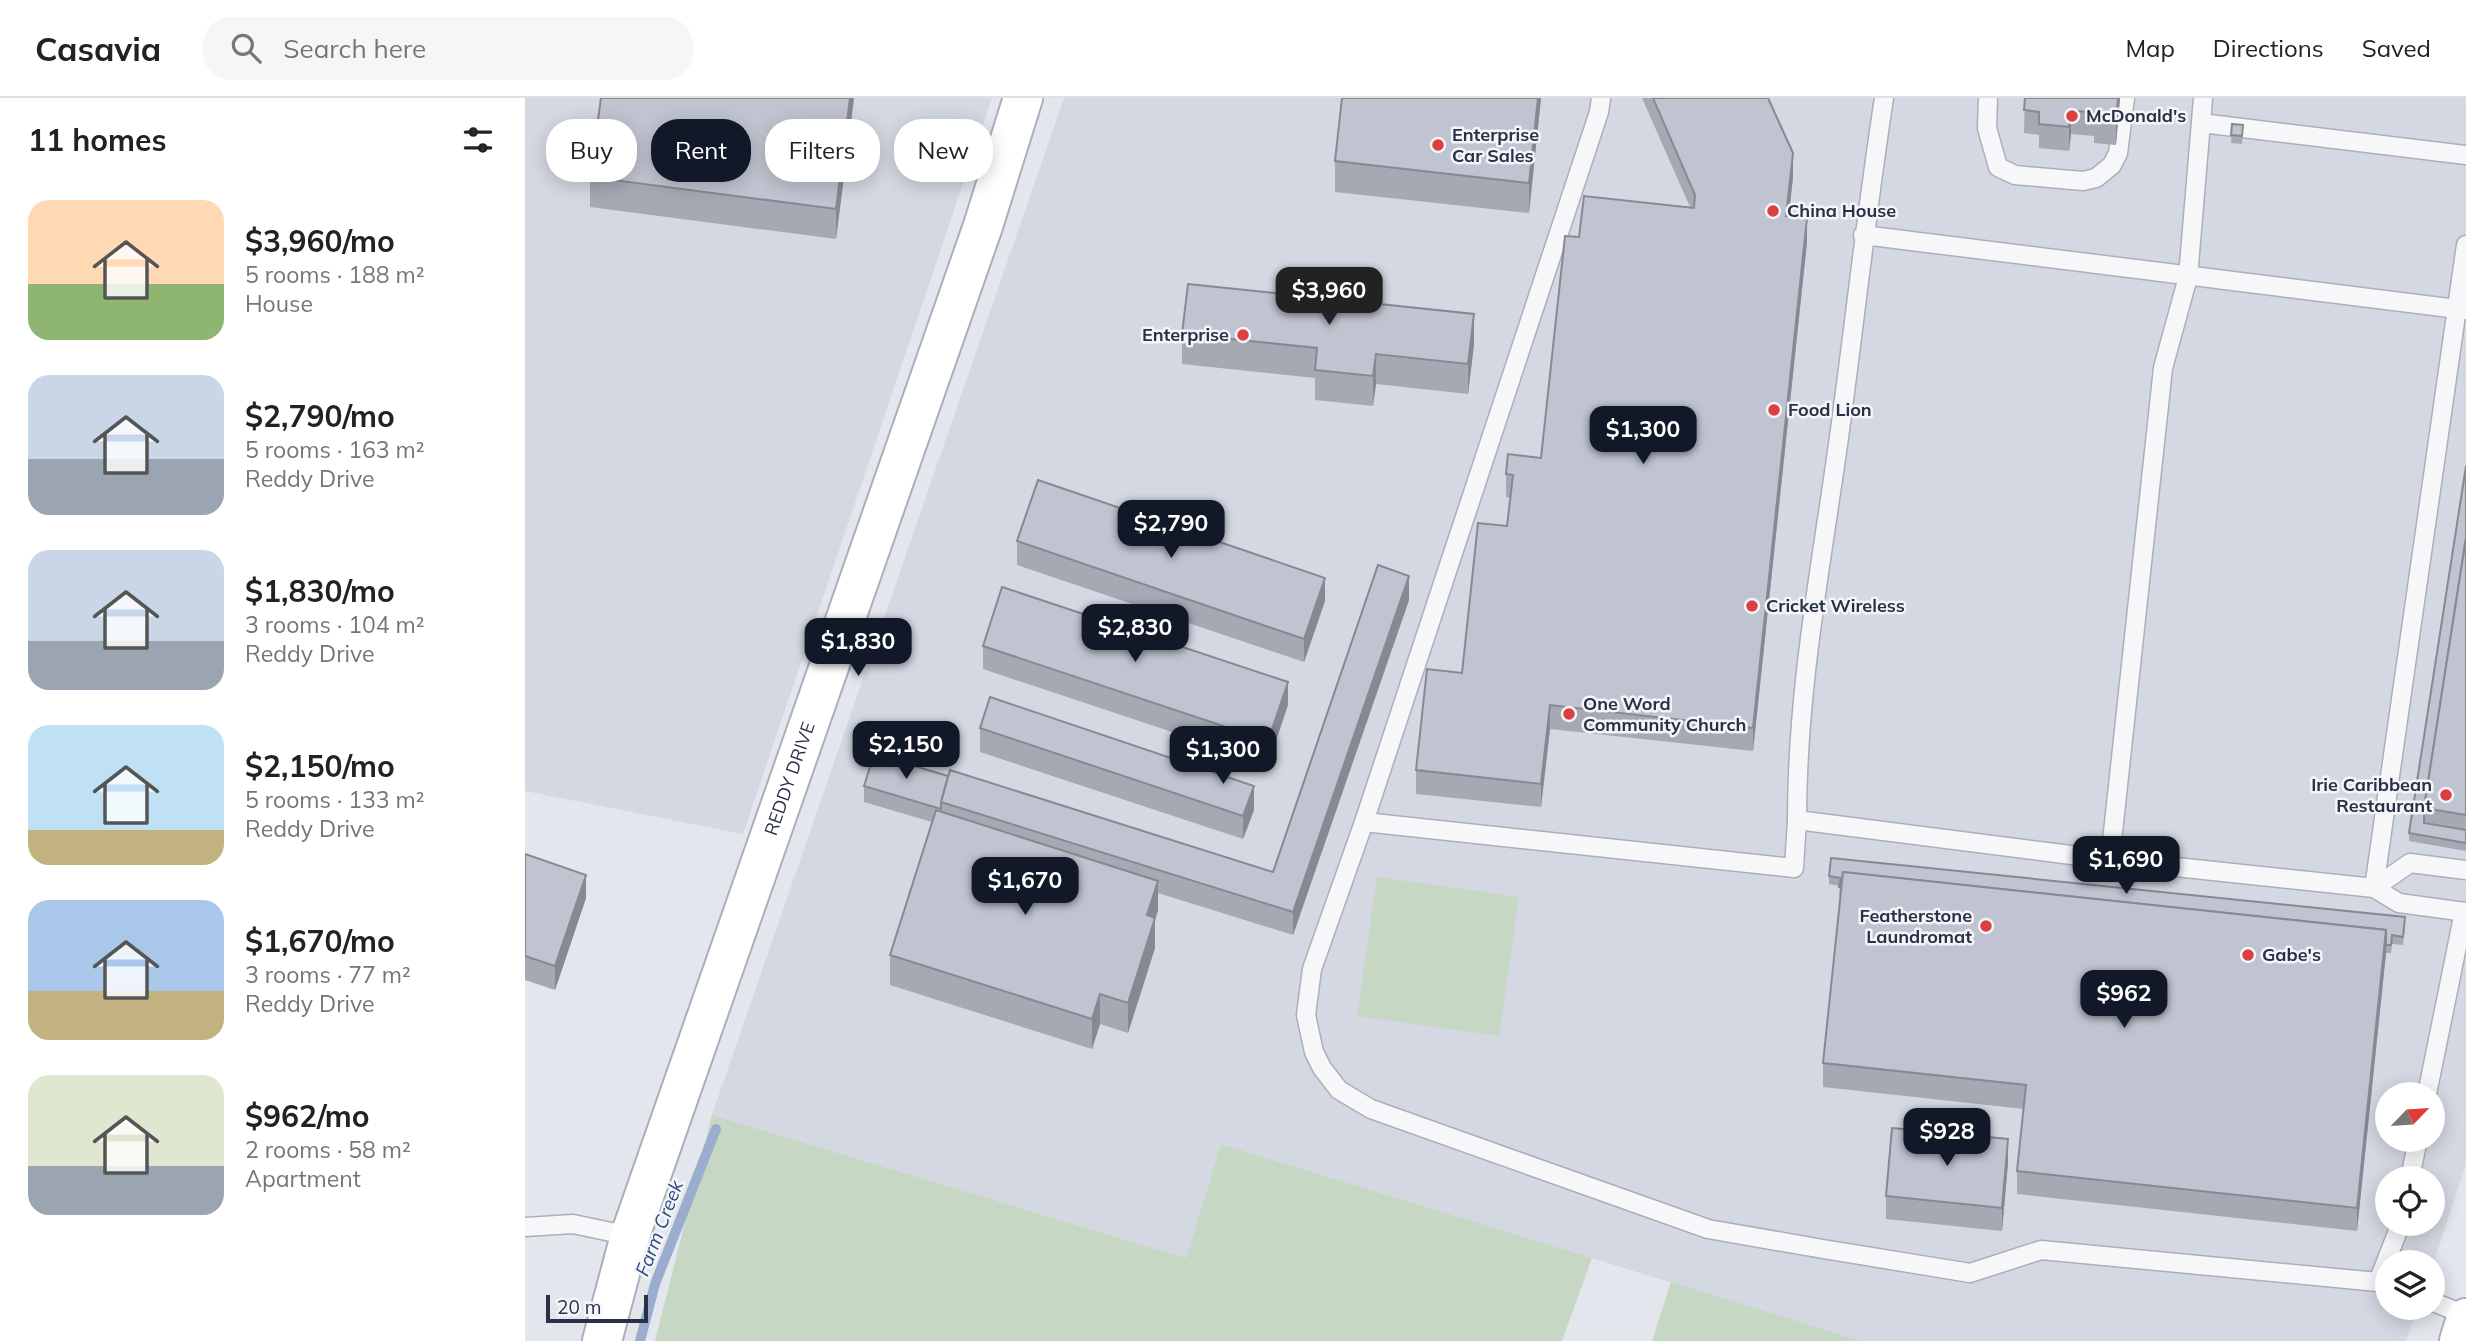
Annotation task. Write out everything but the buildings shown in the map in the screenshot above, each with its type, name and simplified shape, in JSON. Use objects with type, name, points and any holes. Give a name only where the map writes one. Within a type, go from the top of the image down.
[{"type":"street","name":"REDDY DRIVE","points":[[602,1341],[630,1237],[983,226],[1023,98]]},
{"type":"street","points":[[2459,1341],[2466,1316]]},
{"type":"lane","points":[[1601,98],[1599,112],[1364,822],[1312,969],[1306,1015],[1314,1052],[1329,1079],[1354,1101],[1371,1109],[1708,1228],[1970,1273],[2041,1250],[2375,1283]]},
{"type":"lane","points":[[1364,822],[1794,868],[1799,716],[1840,430],[1863,235],[1884,98]]},
{"type":"lane","points":[[1988,98],[1990,146],[1999,167],[2005,172],[2083,181],[2104,172],[2118,153],[2125,98]]},
{"type":"lane","points":[[2110,860],[2163,368],[2188,277],[2203,98]]},
{"type":"lane","points":[[2201,123],[2466,155]]},
{"type":"lane","points":[[1863,235],[2461,310]]},
{"type":"lane","points":[[2374,888],[2461,310],[2466,245]]},
{"type":"lane","points":[[1797,820],[2110,860],[2374,888],[2399,903],[2465,912],[2430,1082]]},
{"type":"lane","points":[[2374,888],[2410,863],[2466,870]]},
{"type":"lane","points":[[525,1227],[573,1224],[630,1237]]},
{"type":"lane","points":[[2445,1307],[2466,1316]]},
{"type":"shaded area","points":[[525,98],[992,98],[985,119],[894,119],[894,182],[964,182],[743,834],[525,791]]},
{"type":"shaded area","points":[[1064,98],[2466,98],[2466,1165],[2445,1228],[2445,1166],[2375,1166],[2375,1236],[2442,1236],[2438,1250],[2375,1250],[2375,1320],[2413,1320],[2406,1341],[1861,1341],[1221,1144],[1186,1258],[712,1115]]},
{"type":"green space","points":[[1377,877],[1519,897],[1499,1036],[1357,1016]]},
{"type":"green space","points":[[712,1115],[1186,1258],[1221,1144],[1592,1258],[1562,1341],[655,1341]]},
{"type":"green space","points":[[1671,1282],[1861,1341],[1652,1341]]},
{"type":"waterway","name":"Farm Creek","points":[[640,1341],[655,1284],[716,1129]]},
{"type":"place","name":"McDonald's","points":[[2072,116]]},
{"type":"place","name":"Enterprise Car Sales","points":[[1438,145]]},
{"type":"place","name":"China House","points":[[1773,211]]},
{"type":"place","name":"Enterprise","points":[[1243,335]]},
{"type":"place","name":"Food Lion","points":[[1774,410]]},
{"type":"place","name":"Cricket Wireless","points":[[1752,606]]},
{"type":"place","name":"One Word Community Church","points":[[1569,714]]},
{"type":"place","name":"Irie Caribbean Restaurant","points":[[2446,795]]},
{"type":"place","name":"Featherstone Laundromat","points":[[1986,926]]},
{"type":"place","name":"Gabe's","points":[[2248,955]]}]
